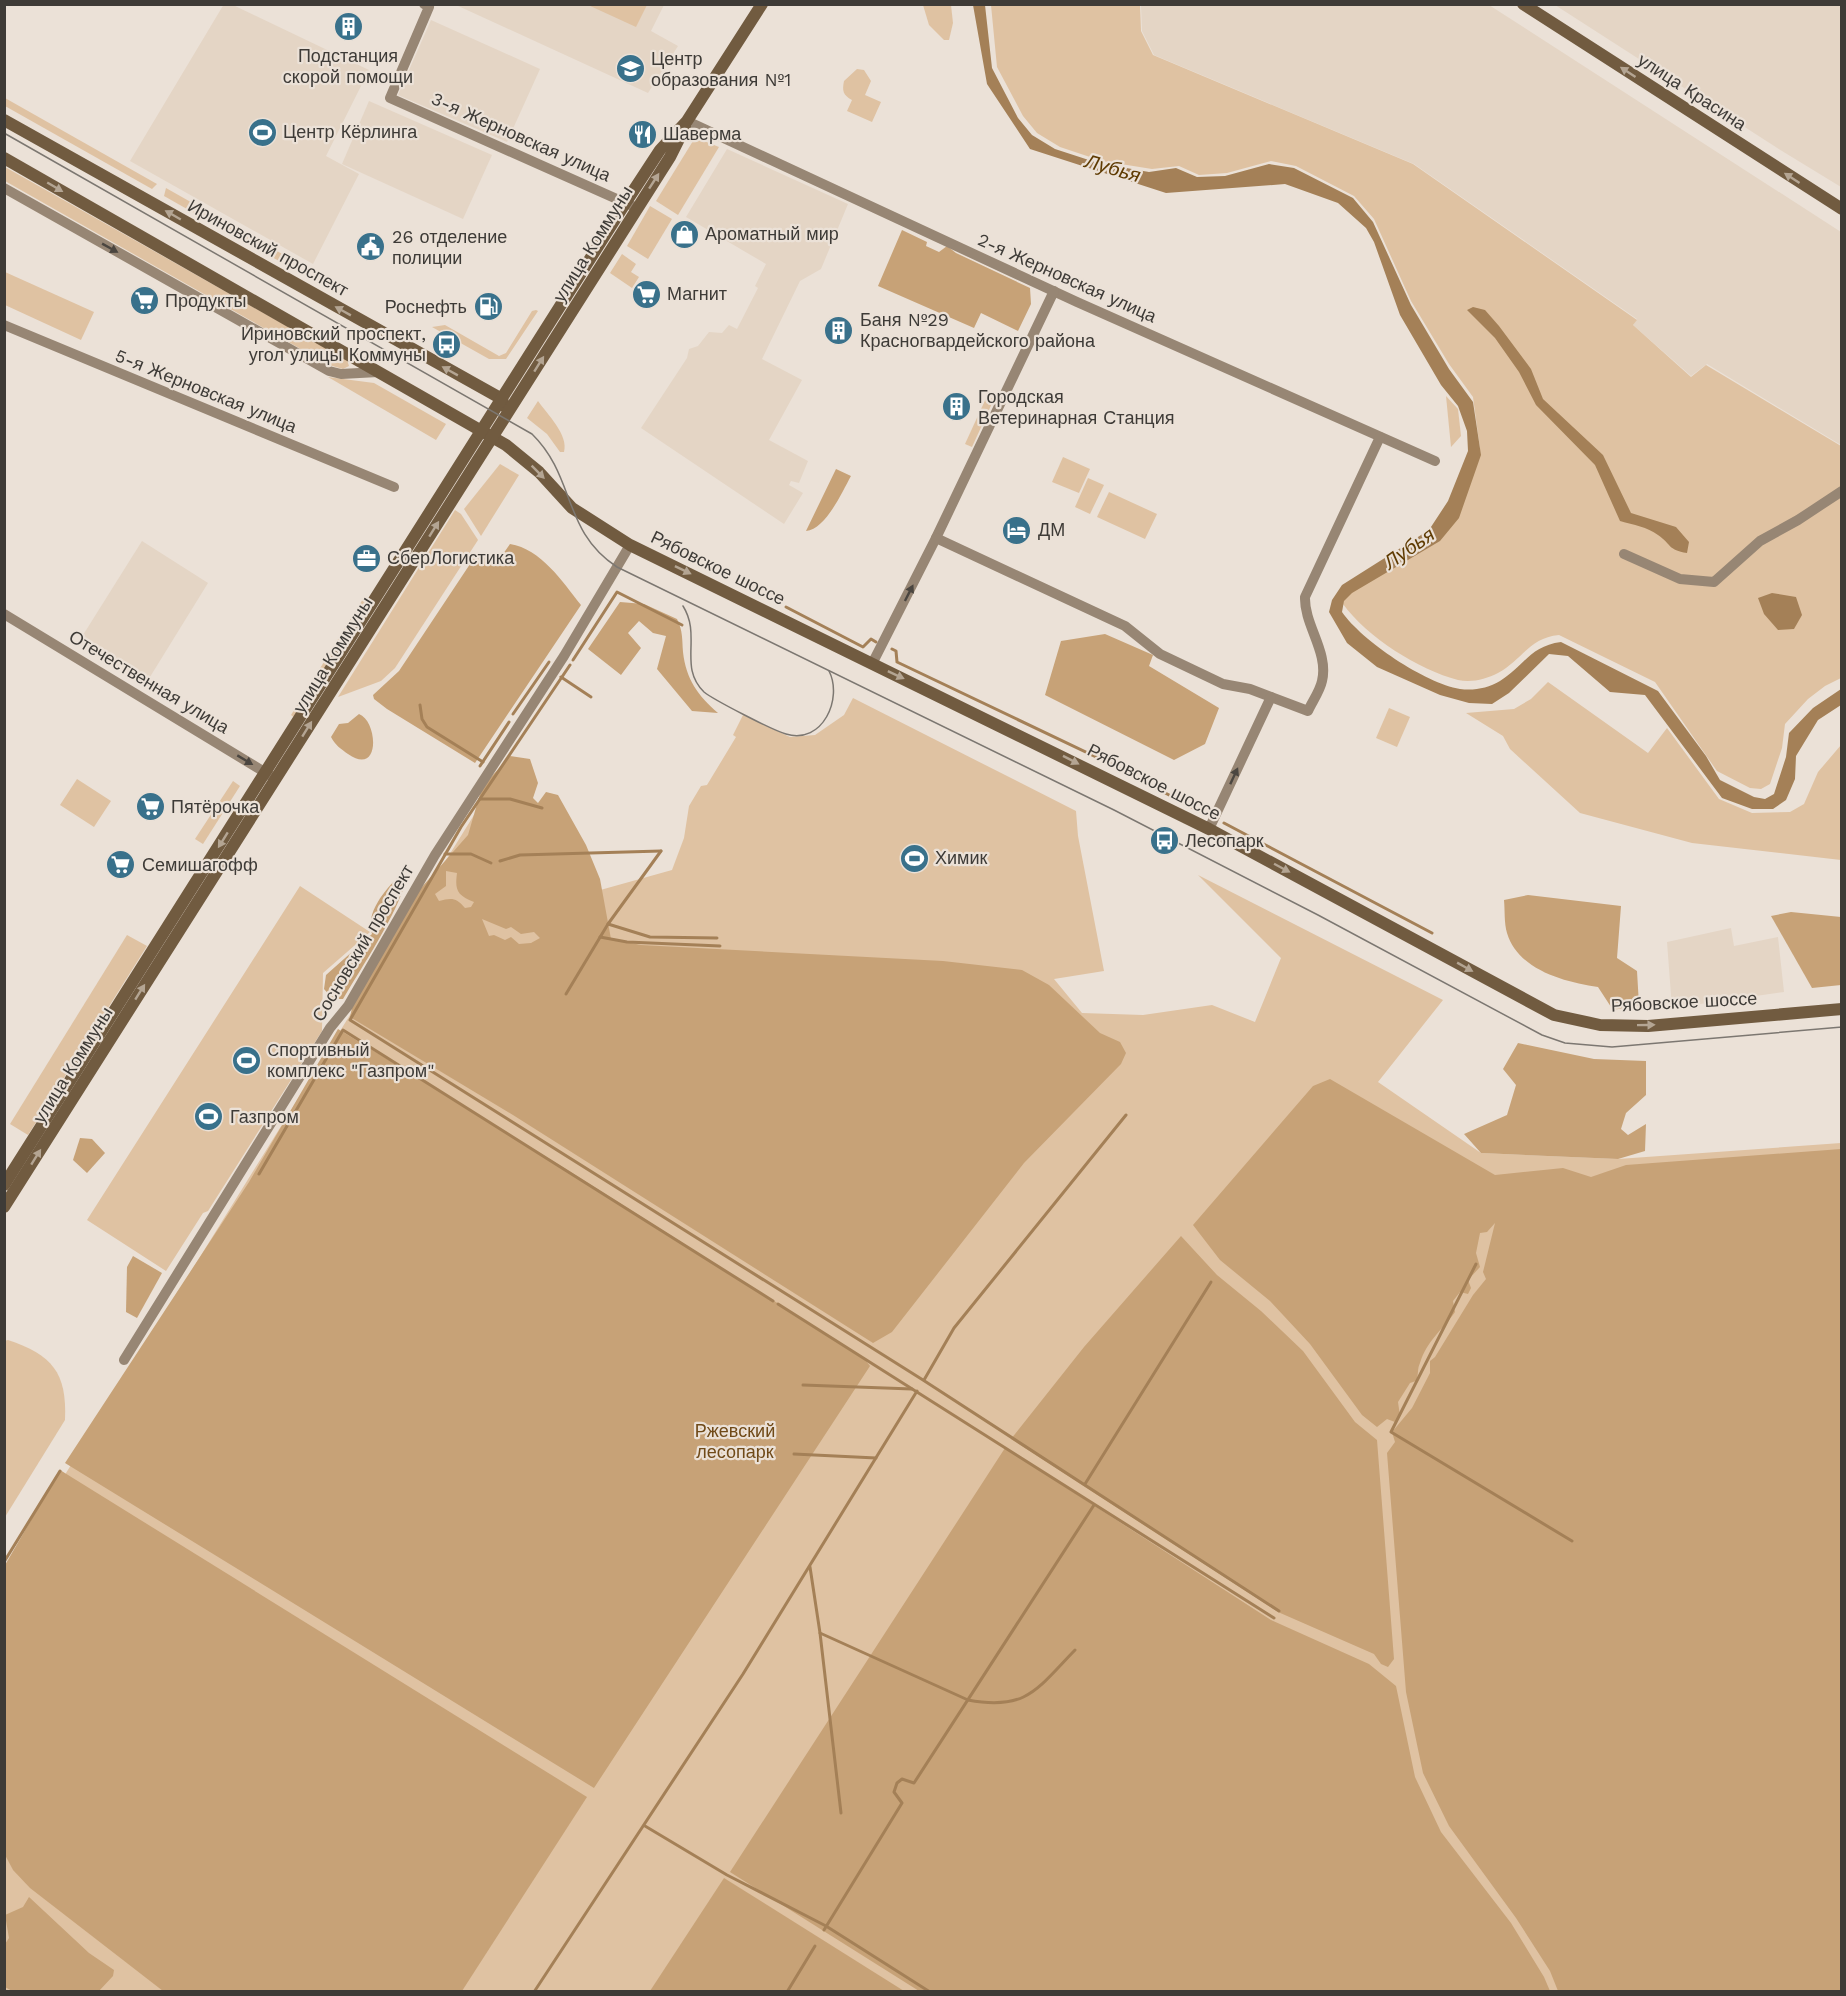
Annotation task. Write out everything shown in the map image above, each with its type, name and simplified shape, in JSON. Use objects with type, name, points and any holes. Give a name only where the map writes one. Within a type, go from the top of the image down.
[{"type":"main road","name":"улица Коммуны","points":[[4,1207],[271,776],[487,434],[502,399],[632,205],[670,157],[687,120],[762,4]]},
{"type":"main road","name":"улица Красина","points":[[1523,4],[1842,209]]},
{"type":"main road","name":"Ириновский проспект","points":[[4,120],[502,399]]},
{"type":"main road","points":[[4,158],[487,434]]},
{"type":"main road","name":"улица Коммуны","points":[[487,434],[507,413],[632,205]]},
{"type":"main road","points":[[502,399],[507,413]]},
{"type":"main road","name":"Рябовское шоссе","points":[[487,434],[524,459],[572,508],[630,545],[1209,829],[1554,1015],[1600,1025],[1648,1026],[1842,1010]]},
{"type":"main road","name":"улица Коммуны","points":[[4,1185],[271,776]]},
{"type":"street","name":"3-я Жерновская улица","points":[[426,6],[390,98],[632,205]]},
{"type":"street","name":"2-я Жерновская улица","points":[[687,120],[1054,291],[1435,461]]},
{"type":"street","points":[[4,189],[329,371],[341,374],[378,372]]},
{"type":"street","points":[[872,664],[936,538],[1054,291]]},
{"type":"street","name":"5-я Жерновская улица","points":[[4,326],[394,487]]},
{"type":"street","points":[[936,538],[1125,626],[1160,654],[1223,684],[1271,697],[1308,711],[1322,681],[1322,659],[1305,610],[1305,597],[1380,436]]},
{"type":"street","points":[[1624,554],[1680,579],[1713,582],[1760,541],[1798,520],[1842,491]]},
{"type":"street","name":"Сосновский проспект","points":[[124,1360],[330,1028],[348,1006],[435,855],[564,656],[630,545]]},
{"type":"street","name":"Отечественная улица","points":[[4,614],[271,776]]},
{"type":"street","points":[[1209,829],[1271,697]]},
{"type":"shaded area","points":[[224,4],[233,5],[369,70],[326,156],[359,174],[313,264],[130,161]]},
{"type":"shaded area","name":"Центр образования №1","points":[[456,5],[664,5],[651,31],[678,46],[648,93]]},
{"type":"shaded area","points":[[1141,5],[1489,5],[1841,232],[1841,445],[1707,364],[1691,376],[1633,325],[1637,319],[1414,164],[1154,55],[1142,31]]},
{"type":"shaded area","points":[[1555,5],[1841,5],[1841,187],[1782,151]]},
{"type":"shaded area","points":[[431,20],[540,69],[507,142],[398,95]]},
{"type":"shaded area","points":[[369,101],[492,155],[463,219],[342,164]]},
{"type":"shaded area","points":[[727,149],[848,204],[821,269],[800,281],[762,359],[802,380],[769,440],[808,461],[799,483],[791,481],[789,485],[803,493],[784,524],[641,428],[687,358],[689,349],[698,346],[709,332],[722,333],[729,325],[737,329],[758,288],[755,286],[766,264],[686,217]]},
{"type":"shaded area","points":[[142,541],[208,583],[145,685],[78,643]]},
{"type":"shaded area","points":[[1731,928],[1734,946],[1778,937],[1784,992],[1672,1008],[1667,942]]},
{"type":"green space","points":[[647,4],[636,27],[588,5]]},
{"type":"green space","points":[[923,5],[951,5],[953,23],[949,40],[944,40],[929,25]]},
{"type":"green space","points":[[991,5],[1140,5],[1141,31],[1153,55],[1413,164],[1637,320],[1633,325],[1691,377],[1706,365],[1841,446],[1841,678],[1825,686],[1808,699],[1785,724],[1782,748],[1770,784],[1761,789],[1750,788],[1717,771],[1655,682],[1559,635],[1540,640],[1498,673],[1479,680],[1463,681],[1427,669],[1395,651],[1353,616],[1343,604],[1345,593],[1440,534],[1475,468],[1480,449],[1473,397],[1449,364],[1411,301],[1374,219],[1354,196],[1296,166],[1271,161],[1227,173],[1199,175],[1179,166],[1152,169],[1102,161],[1060,147],[1037,133],[1023,116],[997,67]]},
{"type":"green space","points":[[857,69],[864,70],[871,81],[865,95],[881,102],[872,122],[847,111],[852,100],[844,92],[844,81]]},
{"type":"green space","points":[[5,98],[157,184],[152,189],[5,106]]},
{"type":"green space","points":[[699,139],[719,147],[678,215],[656,201],[693,141]]},
{"type":"green space","points":[[5,167],[347,360],[349,366],[343,369],[329,365],[5,181]]},
{"type":"green space","points":[[166,188],[284,255],[279,261],[164,196]]},
{"type":"green space","points":[[650,206],[672,219],[648,259],[627,246]]},
{"type":"green space","points":[[902,230],[927,242],[926,246],[939,252],[947,246],[956,253],[1030,288],[1031,304],[1018,331],[981,313],[974,328],[878,286]]},
{"type":"green space","points":[[622,254],[636,264],[631,272],[639,277],[632,288],[610,273]]},
{"type":"green space","points":[[5,272],[94,312],[81,340],[5,305]]},
{"type":"green space","points":[[532,311],[538,311],[506,359],[489,359],[432,327],[445,325],[499,356],[506,353]]},
{"type":"green space","points":[[328,377],[374,383],[446,424],[436,440]]},
{"type":"green space","points":[[987,396],[994,399],[972,447],[965,444]]},
{"type":"green space","points":[[1446,396],[1458,409],[1461,436],[1451,447]]},
{"type":"green space","points":[[538,401],[560,432],[565,445],[564,452],[560,452],[547,434],[527,418]]},
{"type":"green space","points":[[1063,457],[1090,469],[1079,493],[1052,482]]},
{"type":"green space","points":[[500,464],[519,475],[481,536],[464,509]]},
{"type":"green space","points":[[836,469],[851,476],[827,517],[813,529],[806,531]]},
{"type":"green space","points":[[1088,478],[1104,485],[1090,514],[1075,507]]},
{"type":"green space","points":[[1109,492],[1157,514],[1145,539],[1097,517]]},
{"type":"green space","points":[[455,510],[461,514],[478,540],[395,668],[381,681],[338,697]]},
{"type":"green space","points":[[510,544],[532,552],[541,559],[581,605],[475,763],[387,709],[374,699],[373,695],[399,671],[478,552],[496,564]]},
{"type":"green space","points":[[363,599],[367,601],[295,718],[291,715]]},
{"type":"green space","points":[[620,602],[644,604],[677,619],[690,679],[699,693],[718,713],[692,711],[657,669],[666,636],[653,633],[639,621],[628,633],[641,648],[621,675],[588,649]]},
{"type":"green space","points":[[1105,634],[1153,655],[1149,666],[1219,708],[1205,744],[1174,760],[1045,695],[1061,641]]},
{"type":"green space","points":[[1548,682],[1648,753],[1667,728],[1719,799],[1752,813],[1790,812],[1804,804],[1818,772],[1841,745],[1841,860],[1692,843],[1580,813],[1510,749],[1503,736],[1466,713],[1514,709],[1531,699]]},
{"type":"green space","name":"Ржевский лесопарк","points":[[853,698],[1076,811],[1078,836],[1104,971],[1054,979],[1082,1013],[1143,1015],[1212,1005],[1255,1022],[1281,958],[1198,875],[1443,1000],[1378,1082],[1481,1153],[1618,1159],[1841,1143],[1841,1991],[5,1991],[4,1573],[474,815],[586,894],[672,870],[684,838],[689,806],[701,786],[707,785],[736,737],[733,735],[743,715],[790,737],[815,735],[844,715]]},
{"type":"green space","points":[[1389,708],[1410,717],[1397,747],[1376,738]]},
{"type":"green space","points":[[359,714],[370,726],[373,745],[371,753],[366,758],[359,759],[341,749],[331,737],[339,724],[348,723]]},
{"type":"green space","points":[[510,756],[530,759],[538,783],[533,798],[538,803],[546,792],[558,795],[586,845],[600,879],[611,939],[641,945],[943,961],[1022,970],[1049,985],[1100,1033],[1120,1042],[1126,1053],[1121,1064],[1024,1163],[892,1332],[873,1343],[513,1115],[350,1017],[354,999],[421,888],[468,835],[482,787]],"holes":[[[446,871],[457,873],[458,891],[463,897],[474,902],[471,907],[465,908],[453,899],[439,901],[435,894],[446,886]],[[482,919],[506,929],[511,927],[521,934],[534,932],[540,938],[531,943],[519,944],[511,937],[505,940],[494,935],[489,936]]]},
{"type":"green space","points":[[77,779],[111,801],[94,827],[60,805]]},
{"type":"green space","points":[[233,781],[240,786],[203,844],[195,839]]},
{"type":"green space","points":[[399,876],[406,880],[387,924],[343,999],[333,999],[324,989],[326,975],[372,934],[371,918],[374,910],[382,895]]},
{"type":"green space","name":"Cпортивный комплекс \"Газпром\"","points":[[300,886],[370,932],[323,973],[322,1031],[208,1211],[203,1213],[166,1271],[87,1220]]},
{"type":"green space","points":[[1528,895],[1621,906],[1617,958],[1637,971],[1639,1005],[1613,1010],[1598,987],[1571,982],[1544,972],[1521,956],[1507,933],[1504,900]]},
{"type":"green space","points":[[1791,912],[1841,917],[1841,985],[1812,988],[1771,916]]},
{"type":"green space","points":[[127,935],[147,946],[28,1135],[10,1124]]},
{"type":"green space","points":[[338,1029],[566,1169],[864,1358],[870,1366],[594,1788],[65,1463],[249,1182]]},
{"type":"green space","points":[[1518,1043],[1594,1059],[1646,1061],[1646,1095],[1626,1113],[1621,1129],[1628,1135],[1646,1124],[1645,1151],[1618,1159],[1481,1153],[1464,1134],[1507,1115],[1516,1085],[1503,1069]]},
{"type":"green space","points":[[1330,1079],[1495,1175],[1563,1168],[1591,1177],[1626,1165],[1841,1149],[1841,1991],[1558,1991],[1550,1971],[1516,1918],[1449,1826],[1423,1773],[1406,1692],[1387,1453],[1395,1442],[1392,1432],[1412,1408],[1430,1373],[1430,1361],[1435,1357],[1473,1295],[1486,1279],[1483,1272],[1495,1223],[1487,1232],[1480,1233],[1476,1253],[1480,1267],[1468,1280],[1471,1288],[1468,1294],[1460,1292],[1453,1301],[1455,1312],[1426,1349],[1419,1365],[1416,1381],[1410,1383],[1398,1402],[1400,1416],[1395,1422],[1387,1419],[1377,1427],[1362,1415],[1310,1344],[1270,1301],[1220,1260],[1193,1225],[1313,1086]]},
{"type":"green space","points":[[80,1138],[92,1139],[105,1153],[87,1173],[73,1160]]},
{"type":"green space","points":[[1181,1236],[1217,1275],[1261,1311],[1303,1351],[1355,1422],[1377,1440],[1394,1659],[1388,1667],[1381,1664],[1374,1654],[1278,1612],[1011,1439],[1084,1347]]},
{"type":"green space","points":[[133,1256],[162,1273],[137,1318],[126,1312],[127,1267]]},
{"type":"green space","points":[[8,1340],[36,1352],[54,1368],[63,1389],[65,1420],[5,1517],[4,1341]]},
{"type":"green space","points":[[1005,1448],[1271,1620],[1369,1664],[1396,1686],[1415,1777],[1441,1832],[1511,1923],[1550,1991],[919,1991],[730,1872]]},
{"type":"green space","points":[[60,1470],[587,1797],[462,1991],[163,1991],[30,1888],[13,1870],[4,1853],[5,1565]]},
{"type":"green space","points":[[724,1878],[904,1991],[650,1991]]},
{"type":"green space","points":[[29,1897],[89,1953],[114,1970],[113,1976],[99,1991],[12,1991],[5,1987],[5,1944],[9,1938],[5,1915],[23,1907]]},
{"type":"water","name":"Лубья","points":[[973,5],[985,5],[992,68],[1018,118],[1032,135],[1055,149],[1098,163],[1149,172],[1176,168],[1197,177],[1225,176],[1269,164],[1294,168],[1353,198],[1373,222],[1411,305],[1449,369],[1473,402],[1481,455],[1459,518],[1440,541],[1352,593],[1344,601],[1342,612],[1351,623],[1379,648],[1413,670],[1430,679],[1465,690],[1495,683],[1508,675],[1534,652],[1550,644],[1561,642],[1658,691],[1706,756],[1720,780],[1754,797],[1765,799],[1774,794],[1786,757],[1789,733],[1813,708],[1841,689],[1841,705],[1818,720],[1796,756],[1795,779],[1786,800],[1773,809],[1752,809],[1722,798],[1645,695],[1610,692],[1568,656],[1549,654],[1509,693],[1492,704],[1469,703],[1440,695],[1377,667],[1347,643],[1329,612],[1332,600],[1342,585],[1429,530],[1448,501],[1468,451],[1467,431],[1458,406],[1441,385],[1400,315],[1374,242],[1366,228],[1338,203],[1285,184],[1166,193],[1030,149],[987,84]]},
{"type":"water","points":[[1473,307],[1485,310],[1499,326],[1531,369],[1543,399],[1603,455],[1631,513],[1676,527],[1689,542],[1687,553],[1673,549],[1649,530],[1620,521],[1595,465],[1536,405],[1519,372],[1495,338],[1467,310]]},
{"type":"water","points":[[1772,593],[1796,597],[1802,615],[1794,629],[1778,630],[1764,614],[1758,598]]},
{"type":"waterway","points":[[573,660],[617,592],[682,625]]},
{"type":"waterway","points":[[786,607],[863,647],[871,639],[876,642]]},
{"type":"waterway","points":[[892,649],[896,651],[897,662],[1111,764],[1199,811]]},
{"type":"waterway","points":[[513,714],[549,662]]},
{"type":"waterway","points":[[570,665],[461,827],[350,1020],[923,1380],[1279,1611]]},
{"type":"waterway","points":[[561,677],[591,697]]},
{"type":"waterway","points":[[420,705],[422,719],[427,727],[483,762]]},
{"type":"waterway","points":[[480,766],[509,722]]},
{"type":"waterway","points":[[480,799],[510,799],[542,808]]},
{"type":"waterway","points":[[1224,823],[1432,933]]},
{"type":"waterway","points":[[500,861],[520,855],[661,851]]},
{"type":"waterway","points":[[566,994],[608,924],[661,851]]},
{"type":"waterway","points":[[445,854],[471,854],[491,863]]},
{"type":"waterway","points":[[608,924],[650,937],[717,938]]},
{"type":"waterway","points":[[600,937],[627,942],[720,946]]},
{"type":"waterway","points":[[259,1174],[343,1030],[773,1301]]},
{"type":"waterway","points":[[924,1380],[954,1328],[1126,1115]]},
{"type":"waterway","points":[[1476,1264],[1391,1432],[1572,1541]]},
{"type":"waterway","points":[[1085,1484],[1211,1282]]},
{"type":"waterway","points":[[778,1304],[1274,1618]]},
{"type":"waterway","points":[[803,1385],[912,1389]]},
{"type":"waterway","points":[[534,1992],[743,1674],[917,1391]]},
{"type":"waterway","points":[[794,1454],[876,1458]]},
{"type":"waterway","points":[[4,1562],[60,1471]]},
{"type":"waterway","points":[[824,1930],[902,1803],[894,1792],[897,1783],[902,1779],[914,1783],[1094,1505]]},
{"type":"waterway","points":[[810,1567],[820,1633],[968,1700],[988,1703],[1004,1702],[1029,1694],[1051,1676],[1075,1650]]},
{"type":"waterway","points":[[820,1633],[841,1813]]},
{"type":"waterway","points":[[645,1826],[727,1875],[826,1926],[930,1992]]},
{"type":"waterway","points":[[787,1992],[815,1946]]},
{"type":"tram line","points":[[4,133],[532,434],[556,468],[587,537],[599,553],[617,567],[1114,810],[1318,915],[1542,1035],[1565,1043],[1612,1047],[1842,1027]]},
{"type":"tram line","points":[[683,606],[691,629],[691,662],[696,682],[710,696],[769,727],[786,734],[799,736],[810,733],[820,726],[827,717],[833,694],[833,682],[829,671]]},
{"type":"place","name":"Подстанция скорой помощи","points":[[348,27]]},
{"type":"place","name":"Центр образования №1","points":[[630,69]]},
{"type":"place","name":"Центр Кёрлинга","points":[[262,132]]},
{"type":"place","name":"Шаверма","points":[[642,134]]},
{"type":"place","name":"Ароматный мир","points":[[684,234]]},
{"type":"place","name":"26 отделение полиции","points":[[371,247]]},
{"type":"place","name":"Магнит","points":[[646,294]]},
{"type":"place","name":"Продукты","points":[[144,301]]},
{"type":"place","name":"Роснефть","points":[[488,307]]},
{"type":"place","name":"Баня №29 Красногвардейского района","points":[[839,330]]},
{"type":"place","name":"Ириновский проспект, угол улицы Коммуны","points":[[447,344]]},
{"type":"place","name":"Городская Ветеринарная Станция","points":[[957,407]]},
{"type":"place","name":"ДМ","points":[[1017,530]]},
{"type":"place","name":"СберЛогистика","points":[[366,558]]},
{"type":"place","name":"Пятёрочка","points":[[150,807]]},
{"type":"place","name":"Лесопарк","points":[[1164,841]]},
{"type":"place","name":"Химик","points":[[914,858]]},
{"type":"place","name":"Семишагофф","points":[[121,865]]},
{"type":"place","name":"Cпортивный комплекс \"Газпром\"","points":[[246,1060]]},
{"type":"place","name":"Газпром","points":[[209,1117]]}]
